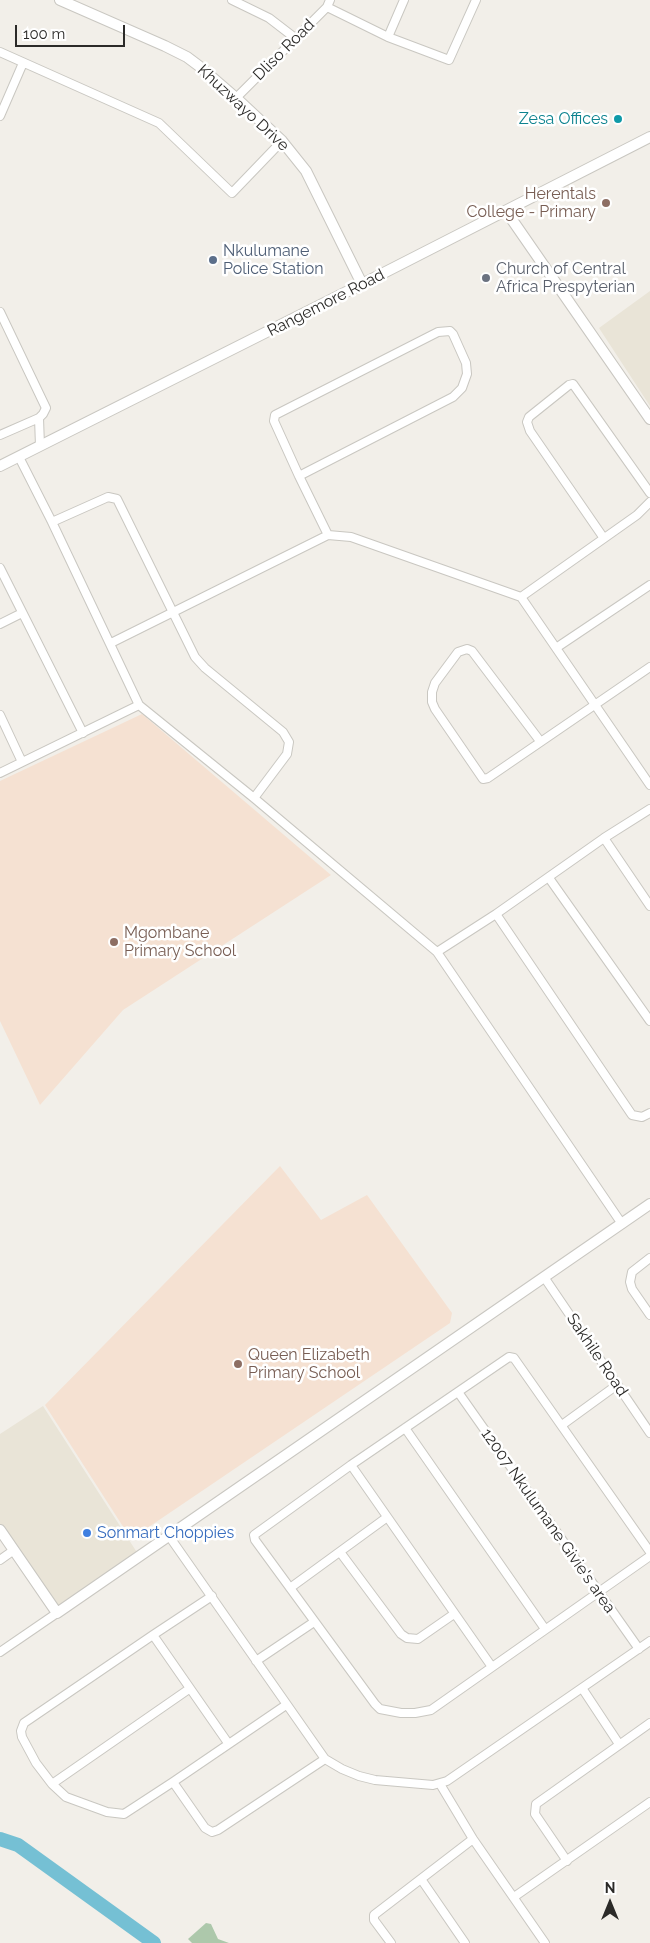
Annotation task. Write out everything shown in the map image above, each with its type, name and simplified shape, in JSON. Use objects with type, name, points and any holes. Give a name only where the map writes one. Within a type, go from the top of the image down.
[{"type":"street","name":"Khuzwayo Drive","points":[[60,0],[176,51],[199,66],[282,141],[306,171],[362,284]]},
{"type":"street","points":[[232,0],[264,14],[295,38]]},
{"type":"street","points":[[388,37],[404,0]]},
{"type":"street","points":[[328,4],[388,37],[449,60],[476,0]]},
{"type":"street","name":"Dliso Road","points":[[236,98],[328,4]]},
{"type":"street","points":[[0,52],[159,123],[232,193],[282,141]]},
{"type":"street","points":[[0,116],[23,63]]},
{"type":"street","name":"Rangemore Road","points":[[0,466],[650,137]]},
{"type":"street","points":[[506,211],[650,419]]},
{"type":"street","points":[[0,436],[39,418],[45,411],[45,404],[1,317]]},
{"type":"street","points":[[299,476],[453,397],[462,388],[467,374],[466,363],[453,334],[450,331],[438,332],[275,415],[274,421],[299,476],[328,535]]},
{"type":"street","points":[[603,537],[530,431],[527,422],[529,416],[569,385],[573,384],[650,493]]},
{"type":"street","points":[[39,418],[40,446]]},
{"type":"street","points":[[18,456],[52,522],[139,704],[437,952],[622,1224]]},
{"type":"street","points":[[52,522],[108,497],[117,499],[200,663],[283,732],[289,742],[287,754],[254,798]]},
{"type":"street","points":[[521,596],[637,515],[650,502]]},
{"type":"street","points":[[111,643],[328,535],[351,538],[521,596],[650,785]]},
{"type":"street","points":[[0,568],[83,733]]},
{"type":"street","points":[[556,648],[650,585]]},
{"type":"street","points":[[0,624],[22,613]]},
{"type":"street","points":[[540,742],[472,651],[467,649],[458,652],[435,683],[432,692],[432,702],[482,778],[488,778],[650,667]]},
{"type":"street","points":[[0,773],[139,704]]},
{"type":"street","points":[[0,715],[22,762]]},
{"type":"street","points":[[437,952],[549,878],[604,838],[650,810]]},
{"type":"street","points":[[604,838],[650,906]]},
{"type":"street","points":[[549,878],[650,1021]]},
{"type":"street","points":[[496,914],[632,1115],[642,1117],[650,1113]]},
{"type":"street","points":[[0,1652],[650,1204]]},
{"type":"street","points":[[650,1258],[632,1272],[630,1282],[632,1289],[650,1315]]},
{"type":"street","name":"Sakhile Road","points":[[544,1277],[650,1433]]},
{"type":"street","points":[[650,1552],[562,1425],[512,1357],[506,1357],[351,1465],[255,1534],[254,1540],[375,1704],[380,1709],[388,1711],[415,1713],[431,1710],[650,1556]]},
{"type":"street","points":[[562,1425],[617,1385]]},
{"type":"street","name":"12007 Nkulumane Givie's area","points":[[458,1392],[598,1594],[639,1648]]},
{"type":"street","points":[[405,1428],[544,1629]]},
{"type":"street","points":[[351,1465],[386,1518],[492,1667]]},
{"type":"street","points":[[290,1588],[386,1518]]},
{"type":"street","points":[[0,1530],[57,1613]]},
{"type":"street","points":[[169,1536],[325,1759],[350,1773],[375,1780],[419,1784],[440,1784],[447,1781],[650,1641]]},
{"type":"street","points":[[0,1560],[14,1550]]},
{"type":"street","points":[[340,1552],[401,1634],[407,1638],[418,1639],[454,1614]]},
{"type":"street","points":[[212,1596],[152,1635],[22,1726],[21,1731],[24,1742],[36,1763],[52,1784],[66,1797],[101,1810],[119,1814],[132,1810],[286,1704]]},
{"type":"street","points":[[256,1661],[314,1622]]},
{"type":"street","points":[[152,1635],[228,1743]]},
{"type":"street","points":[[582,1688],[619,1744]]},
{"type":"street","points":[[52,1784],[189,1689]]},
{"type":"street","points":[[566,1861],[535,1814],[536,1804],[650,1723]]},
{"type":"street","points":[[173,1782],[204,1828],[212,1832],[218,1830],[325,1759]]},
{"type":"street","points":[[440,1784],[473,1839],[545,1943]]},
{"type":"street","points":[[514,1897],[650,1802]]},
{"type":"street","points":[[391,1943],[374,1920],[374,1915],[473,1839]]},
{"type":"street","points":[[421,1879],[465,1943]]},
{"type":"shaded area","points":[[650,291],[650,406],[599,328]]},
{"type":"shaded area","name":"Mgombane Primary School","points":[[142,714],[331,875],[123,1010],[40,1105],[0,1021],[0,781]]},
{"type":"shaded area","name":"Queen Elizabeth Primary School","points":[[280,1166],[321,1220],[367,1195],[452,1313],[450,1323],[131,1539],[45,1405]]},
{"type":"shaded area","points":[[43,1406],[138,1554],[58,1609],[0,1524],[0,1434]]},
{"type":"green space","points":[[206,1923],[211,1924],[218,1939],[229,1943],[192,1943],[188,1939]]},
{"type":"waterway","points":[[0,1839],[18,1845],[154,1943]]},
{"type":"place","name":"Zesa Offices","points":[[618,119]]},
{"type":"place","name":"Herentals College - Primary","points":[[606,203]]},
{"type":"place","name":"Nkulumane Police Station","points":[[213,260]]},
{"type":"place","name":"Church of Central Africa Prespyterian","points":[[486,278]]},
{"type":"place","name":"Mgombane Primary School","points":[[114,942]]},
{"type":"place","name":"Queen Elizabeth Primary School","points":[[238,1364]]},
{"type":"place","name":"Sonmart Choppies","points":[[87,1533]]}]
